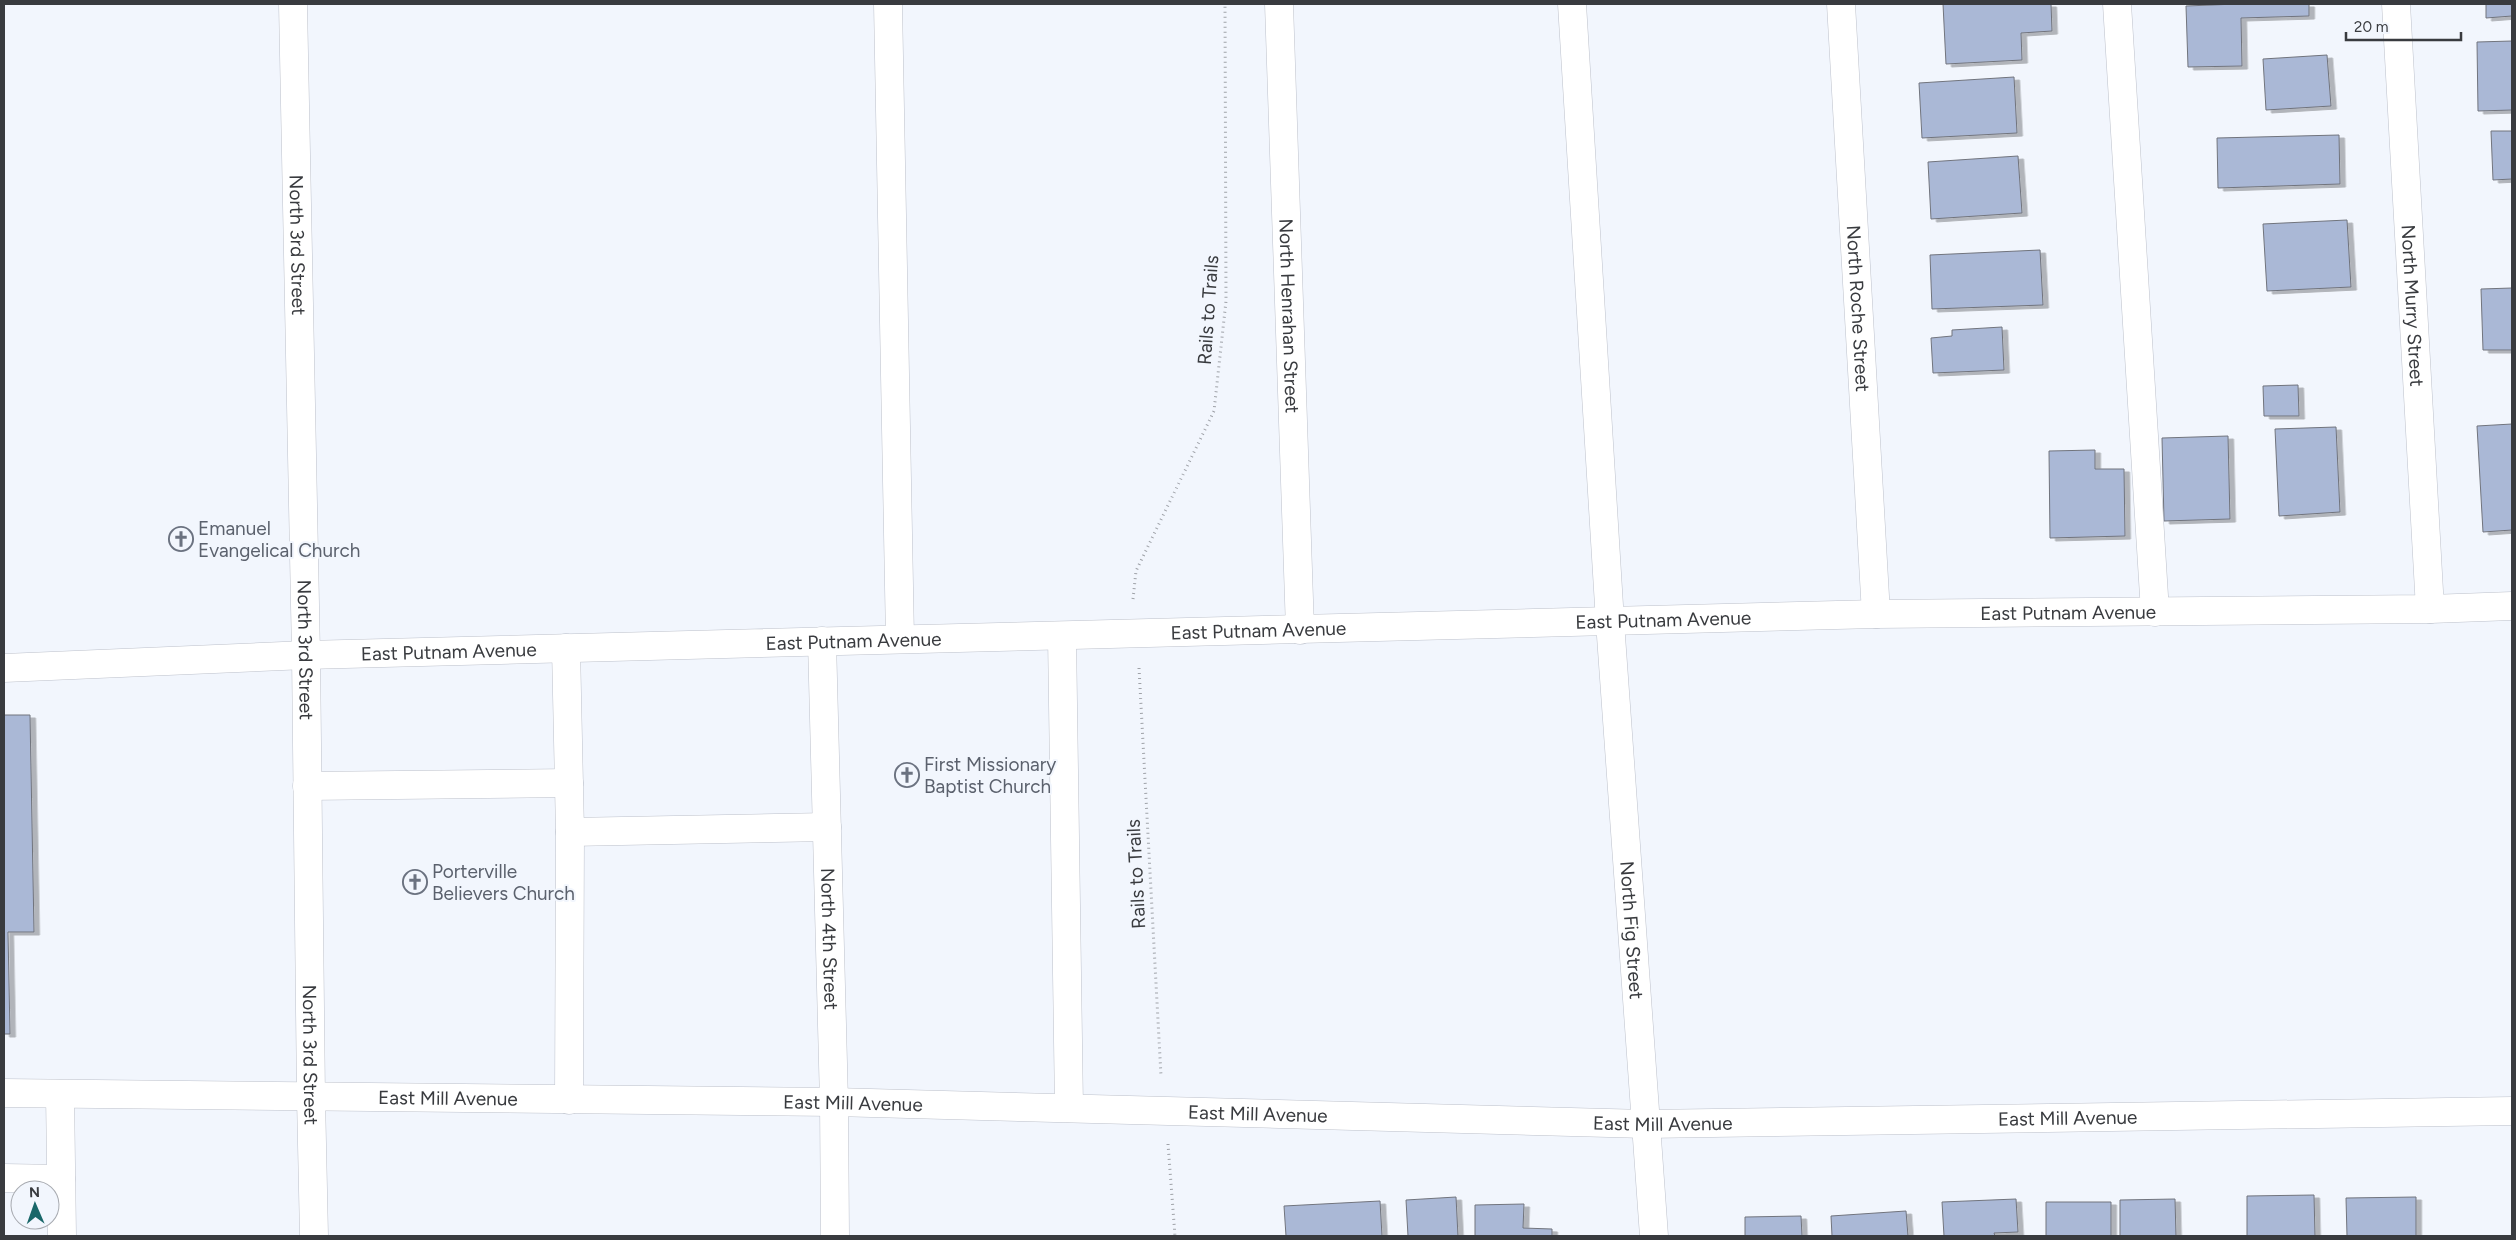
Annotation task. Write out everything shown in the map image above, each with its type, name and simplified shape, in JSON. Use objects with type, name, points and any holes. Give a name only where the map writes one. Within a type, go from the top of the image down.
[{"type":"street","name":"North 3rd Street","points":[[292,4],[306,655],[314,1236]]},
{"type":"street","points":[[888,4],[900,639]]},
{"type":"street","name":"North Henrahan Street","points":[[1278,4],[1300,630]]},
{"type":"street","name":"North Fig Street","points":[[1572,4],[1610,622],[1654,1236]]},
{"type":"street","name":"North Roche Street","points":[[1841,4],[1876,614]]},
{"type":"street","points":[[2117,4],[2155,612]]},
{"type":"street","name":"North Murry Street","points":[[2396,4],[2430,609]]},
{"type":"street","name":"East Putnam Avenue","points":[[4,668],[306,655],[1876,614],[2430,609],[2512,606]]},
{"type":"street","points":[[1062,636],[1070,1108]]},
{"type":"street","name":"North 4th Street","points":[[822,641],[834,1102],[835,1236]]},
{"type":"street","points":[[566,648],[570,832],[569,1100]]},
{"type":"street","points":[[307,786],[569,783]]},
{"type":"street","points":[[570,832],[827,827]]},
{"type":"street","name":"East Mill Avenue","points":[[4,1093],[311,1098],[834,1102],[1646,1124],[2512,1111]]},
{"type":"street","points":[[60,1094],[62,1236]]},
{"type":"street","points":[[4,1178],[61,1179]]},
{"type":"path","name":"Rails to Trails","points":[[1133,600],[1136,571],[1214,411],[1226,301],[1225,4]]},
{"type":"path","name":"Rails to Trails","points":[[1140,679],[1160,1067]]},
{"type":"path","points":[[1168,1146],[1175,1236]]},
{"type":"building","points":[[1943,4],[2051,4],[2052,31],[2021,33],[2022,60],[1946,64]]},
{"type":"building","points":[[2309,4],[2309,16],[2241,18],[2242,66],[2188,67],[2186,6]]},
{"type":"building","points":[[2486,4],[2512,4],[2512,16],[2486,18]]},
{"type":"building","points":[[2512,41],[2512,110],[2478,111],[2477,42]]},
{"type":"building","points":[[2327,55],[2331,106],[2266,110],[2263,59]]},
{"type":"building","points":[[2014,77],[2017,133],[1922,138],[1919,83]]},
{"type":"building","points":[[2491,131],[2512,131],[2512,179],[2493,180]]},
{"type":"building","points":[[2339,135],[2340,184],[2218,188],[2217,138]]},
{"type":"building","points":[[2018,156],[2022,213],[1931,219],[1928,162]]},
{"type":"building","points":[[2347,220],[2351,287],[2267,291],[2263,224]]},
{"type":"building","points":[[2040,250],[2043,305],[1932,309],[1930,255]]},
{"type":"building","points":[[2512,288],[2512,350],[2483,350],[2481,289]]},
{"type":"building","points":[[2002,327],[2004,370],[1933,373],[1931,338],[1952,336],[1952,330]]},
{"type":"building","points":[[2298,385],[2299,416],[2264,416],[2263,386]]},
{"type":"building","points":[[2512,424],[2512,530],[2483,532],[2477,426]]},
{"type":"building","points":[[2336,427],[2340,512],[2279,516],[2275,429]]},
{"type":"building","points":[[2228,436],[2230,519],[2164,521],[2162,438]]},
{"type":"building","points":[[2095,450],[2095,469],[2124,469],[2125,536],[2050,538],[2049,451]]},
{"type":"building","points":[[4,715],[30,715],[34,932],[8,932],[10,1034],[4,1034]]},
{"type":"building","points":[[2314,1195],[2315,1236],[2247,1236],[2247,1196]]},
{"type":"building","points":[[1456,1197],[1458,1236],[1408,1236],[1406,1200]]},
{"type":"building","points":[[2416,1197],[2416,1236],[2347,1236],[2346,1198]]},
{"type":"building","points":[[2016,1199],[2018,1232],[1994,1233],[1995,1236],[1944,1236],[1942,1202]]},
{"type":"building","points":[[2175,1199],[2176,1236],[2120,1236],[2120,1200]]},
{"type":"building","points":[[1380,1201],[1382,1236],[1286,1236],[1284,1206]]},
{"type":"building","points":[[2046,1202],[2111,1202],[2111,1236],[2046,1236]]},
{"type":"building","points":[[1524,1204],[1523,1228],[1552,1229],[1552,1236],[1475,1236],[1475,1205]]},
{"type":"building","points":[[1906,1211],[1908,1236],[1832,1236],[1831,1216]]},
{"type":"building","points":[[1801,1216],[1802,1236],[1745,1236],[1745,1217]]},
{"type":"place","name":"Emanuel Evangelical Church","points":[[181,539]]},
{"type":"place","name":"First Missionary Baptist Church","points":[[907,775]]},
{"type":"place","name":"Porterville Believers Church","points":[[415,882]]}]
